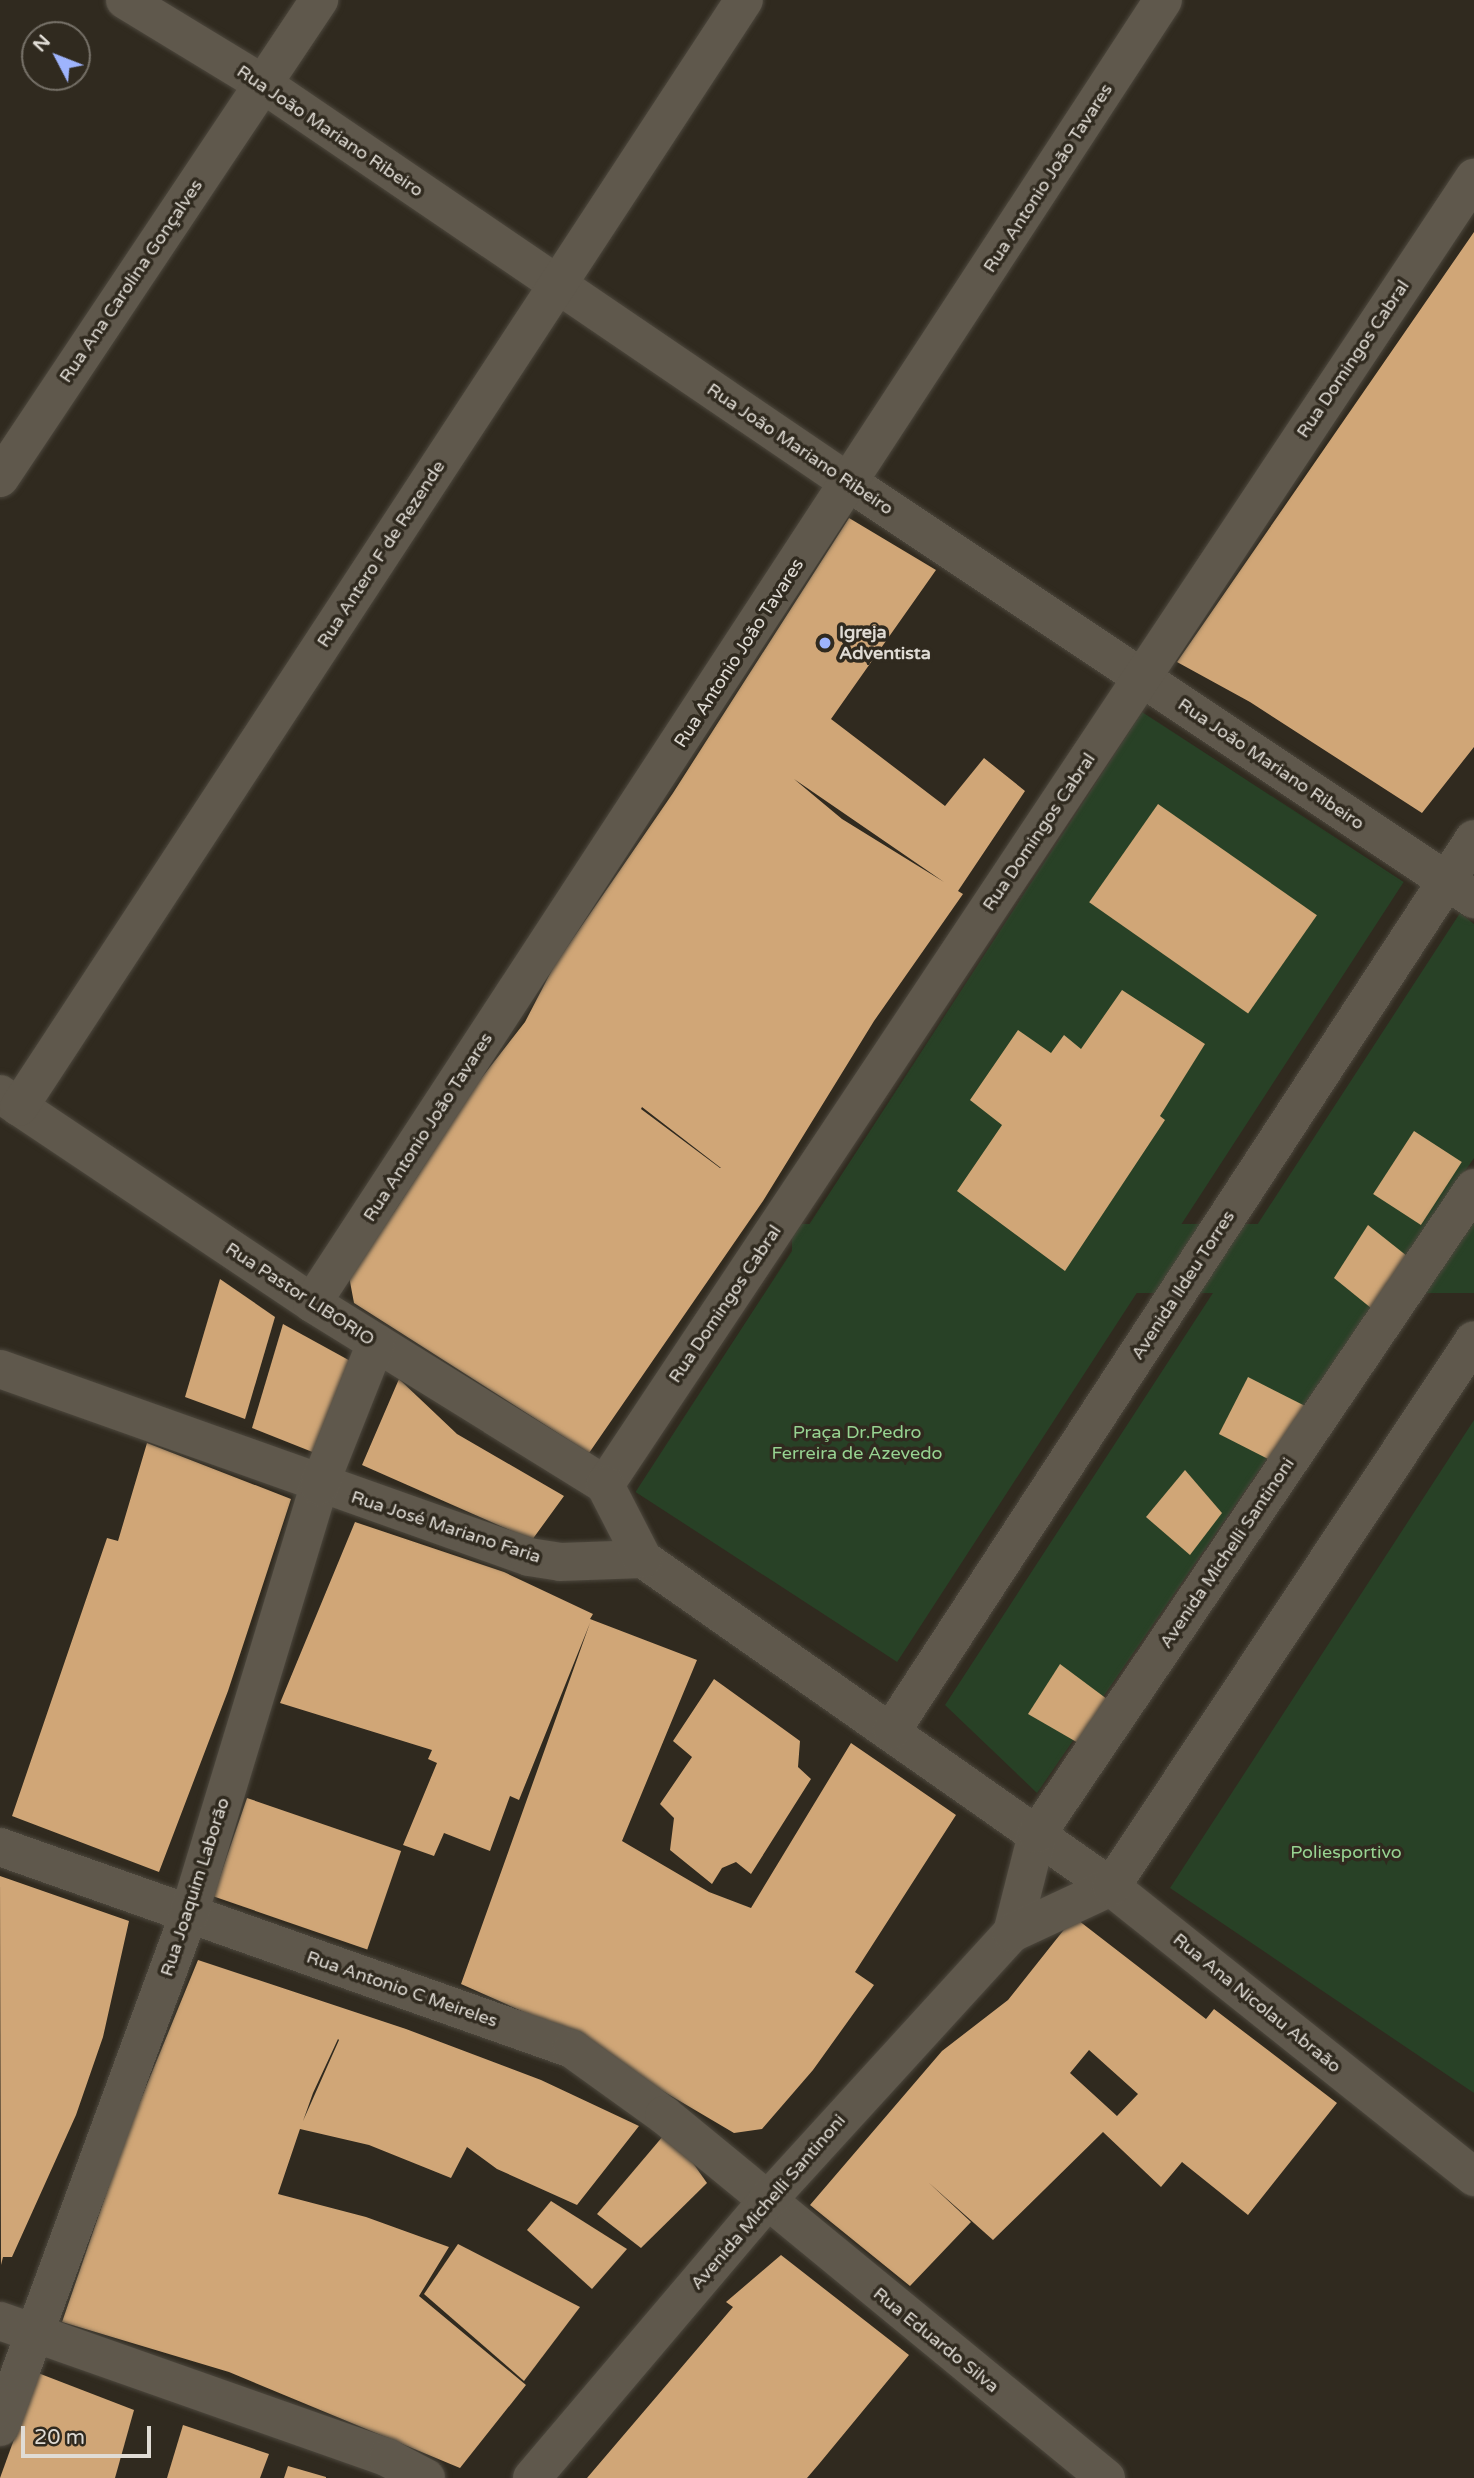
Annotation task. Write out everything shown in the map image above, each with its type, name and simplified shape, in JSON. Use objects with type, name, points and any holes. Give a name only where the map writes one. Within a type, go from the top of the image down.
[{"type":"street","name":"Rua João Mariano Ribeiro","points":[[125,0],[263,84],[850,484],[1460,890]]},
{"type":"street","name":"Rua Ana Carolina Gonçalves","points":[[0,478],[319,0]]},
{"type":"street","name":"Rua Antero F de Rezende","points":[[10,1101],[557,285],[744,0]]},
{"type":"street","name":"Rua Antonio João Tavares","points":[[312,1303],[850,484],[1163,0]]},
{"type":"street","name":"Rua Domingos Cabral","points":[[605,1485],[1474,178]]},
{"type":"street","name":"Avenida Ildeu Torres","points":[[892,1730],[1460,890],[1474,839]]},
{"type":"street","name":"Rua Pastor LIBORIO","points":[[10,1101],[312,1303],[605,1485]]},
{"type":"street","name":"Avenida Michelli Santinoni","points":[[1012,1933],[1037,1834],[1474,1188]]},
{"type":"street","points":[[1111,1887],[1474,1340]]},
{"type":"street","name":"Rua Joaquim Laborão","points":[[0,2427],[17,2327],[189,1914],[319,1486],[376,1343]]},
{"type":"street","name":"Rua José Mariano Faria","points":[[0,1369],[319,1486],[529,1557],[560,1562],[643,1559]]},
{"type":"street","points":[[605,1485],[643,1559],[892,1730],[1037,1834]]},
{"type":"street","name":"Rua Ana Nicolau Abraão","points":[[1037,1834],[1111,1887],[1474,2177]]},
{"type":"street","name":"Rua Antonio C Meireles","points":[[0,1847],[572,2049],[664,2115],[766,2202]]},
{"type":"street","name":"Avenida Michelli Santinoni","points":[[532,2478],[766,2202],[1012,1933],[1111,1887]]},
{"type":"street","name":"Rua Eduardo Silva","points":[[766,2202],[1106,2478]]},
{"type":"street","points":[[17,2327],[388,2458],[426,2478]]},
{"type":"green space","name":"Praça Dr.Pedro Ferreira de Azevedo","points":[[1142,712],[1404,882],[897,1662],[635,1492]]},
{"type":"green space","points":[[1460,913],[1474,924],[1474,1158],[1037,1793],[945,1705]]},
{"type":"green space","points":[[792,1224],[1474,1224],[1474,1293],[792,1293]]},
{"type":"green space","name":"Poliesportivo","points":[[1474,1420],[1474,2093],[1170,1888]]},
{"type":"building","points":[[1474,232],[1474,747],[1422,813],[1250,702],[1177,662]]},
{"type":"building","points":[[849,518],[936,570],[831,719],[945,806],[984,758],[1025,791],[958,891],[963,894],[874,1021],[763,1201],[589,1453],[354,1303],[348,1271],[394,1212],[476,1085],[525,1022],[554,966],[673,793]],"holes":[[[794,779],[944,882],[842,819]],[[642,1107],[721,1168],[641,1109]]]},
{"type":"building","points":[[1158,804],[1317,915],[1248,1014],[1089,902]]},
{"type":"building","points":[[1122,990],[1205,1044],[1160,1116],[1165,1120],[1065,1271],[957,1191],[1002,1125],[970,1100],[1018,1030],[1051,1053],[1064,1035],[1081,1049]]},
{"type":"building","points":[[1414,1131],[1462,1162],[1421,1225],[1373,1194]]},
{"type":"building","points":[[1368,1225],[1407,1256],[1371,1308],[1334,1278]]},
{"type":"building","points":[[220,1279],[275,1317],[245,1419],[185,1397]]},
{"type":"building","points":[[283,1324],[354,1363],[320,1455],[252,1428]]},
{"type":"building","points":[[1248,1377],[1304,1406],[1275,1463],[1219,1434]]},
{"type":"building","points":[[399,1379],[457,1434],[564,1496],[532,1540],[362,1465]]},
{"type":"building","points":[[147,1443],[291,1499],[228,1691],[159,1872],[12,1816],[107,1538],[118,1541]]},
{"type":"building","points":[[1185,1470],[1222,1513],[1190,1555],[1146,1517]]},
{"type":"building","points":[[355,1522],[504,1572],[593,1614],[590,1619],[697,1660],[622,1841],[709,1892],[751,1908],[851,1743],[956,1815],[855,1972],[874,1985],[813,2070],[762,2129],[734,2133],[544,2021],[461,1984],[590,1623],[519,1800],[510,1796],[490,1851],[444,1833],[434,1856],[403,1845],[437,1763],[428,1759],[432,1750],[280,1703]]},
{"type":"building","points":[[1060,1664],[1111,1702],[1080,1744],[1028,1714]]},
{"type":"building","points":[[714,1679],[800,1741],[798,1767],[811,1779],[751,1874],[736,1862],[722,1868],[712,1884],[670,1850],[674,1818],[660,1804],[692,1757],[673,1741]]},
{"type":"building","points":[[247,1798],[401,1851],[367,1949],[213,1896]]},
{"type":"building","points":[[0,1876],[129,1921],[103,2037],[76,2115],[12,2257],[3,2257],[1,2265]]},
{"type":"building","points":[[1074,1917],[1206,2019],[1214,2009],[1337,2103],[1248,2215],[1182,2162],[1161,2187],[1103,2132],[993,2240],[928,2182],[971,2222],[910,2286],[810,2205],[942,2051],[1008,2000]],"holes":[[[1089,2050],[1138,2094],[1117,2116],[1070,2073]]]},
{"type":"building","points":[[198,1960],[406,2029],[541,2080],[639,2126],[577,2205],[497,2169],[467,2147],[451,2178],[369,2145],[300,2129],[278,2194],[366,2217],[449,2247],[419,2296],[526,2385],[460,2468],[229,2372],[62,2322],[127,2133]],"holes":[[[339,2040],[303,2121],[313,2093]]]},
{"type":"building","points":[[669,2129],[707,2183],[641,2248],[597,2214]]},
{"type":"building","points":[[551,2201],[627,2249],[592,2289],[527,2230]]},
{"type":"building","points":[[458,2244],[580,2307],[524,2381],[424,2294]]},
{"type":"building","points":[[781,2255],[909,2355],[807,2478],[587,2478],[733,2307],[726,2302]]},
{"type":"building","points":[[38,2373],[134,2410],[115,2478],[0,2478]]},
{"type":"building","points":[[183,2425],[269,2454],[260,2478],[167,2478]]},
{"type":"building","points":[[288,2466],[326,2477],[326,2478],[284,2478]]},
{"type":"place","name":"Igreja Adventista","points":[[825,643]]}]
